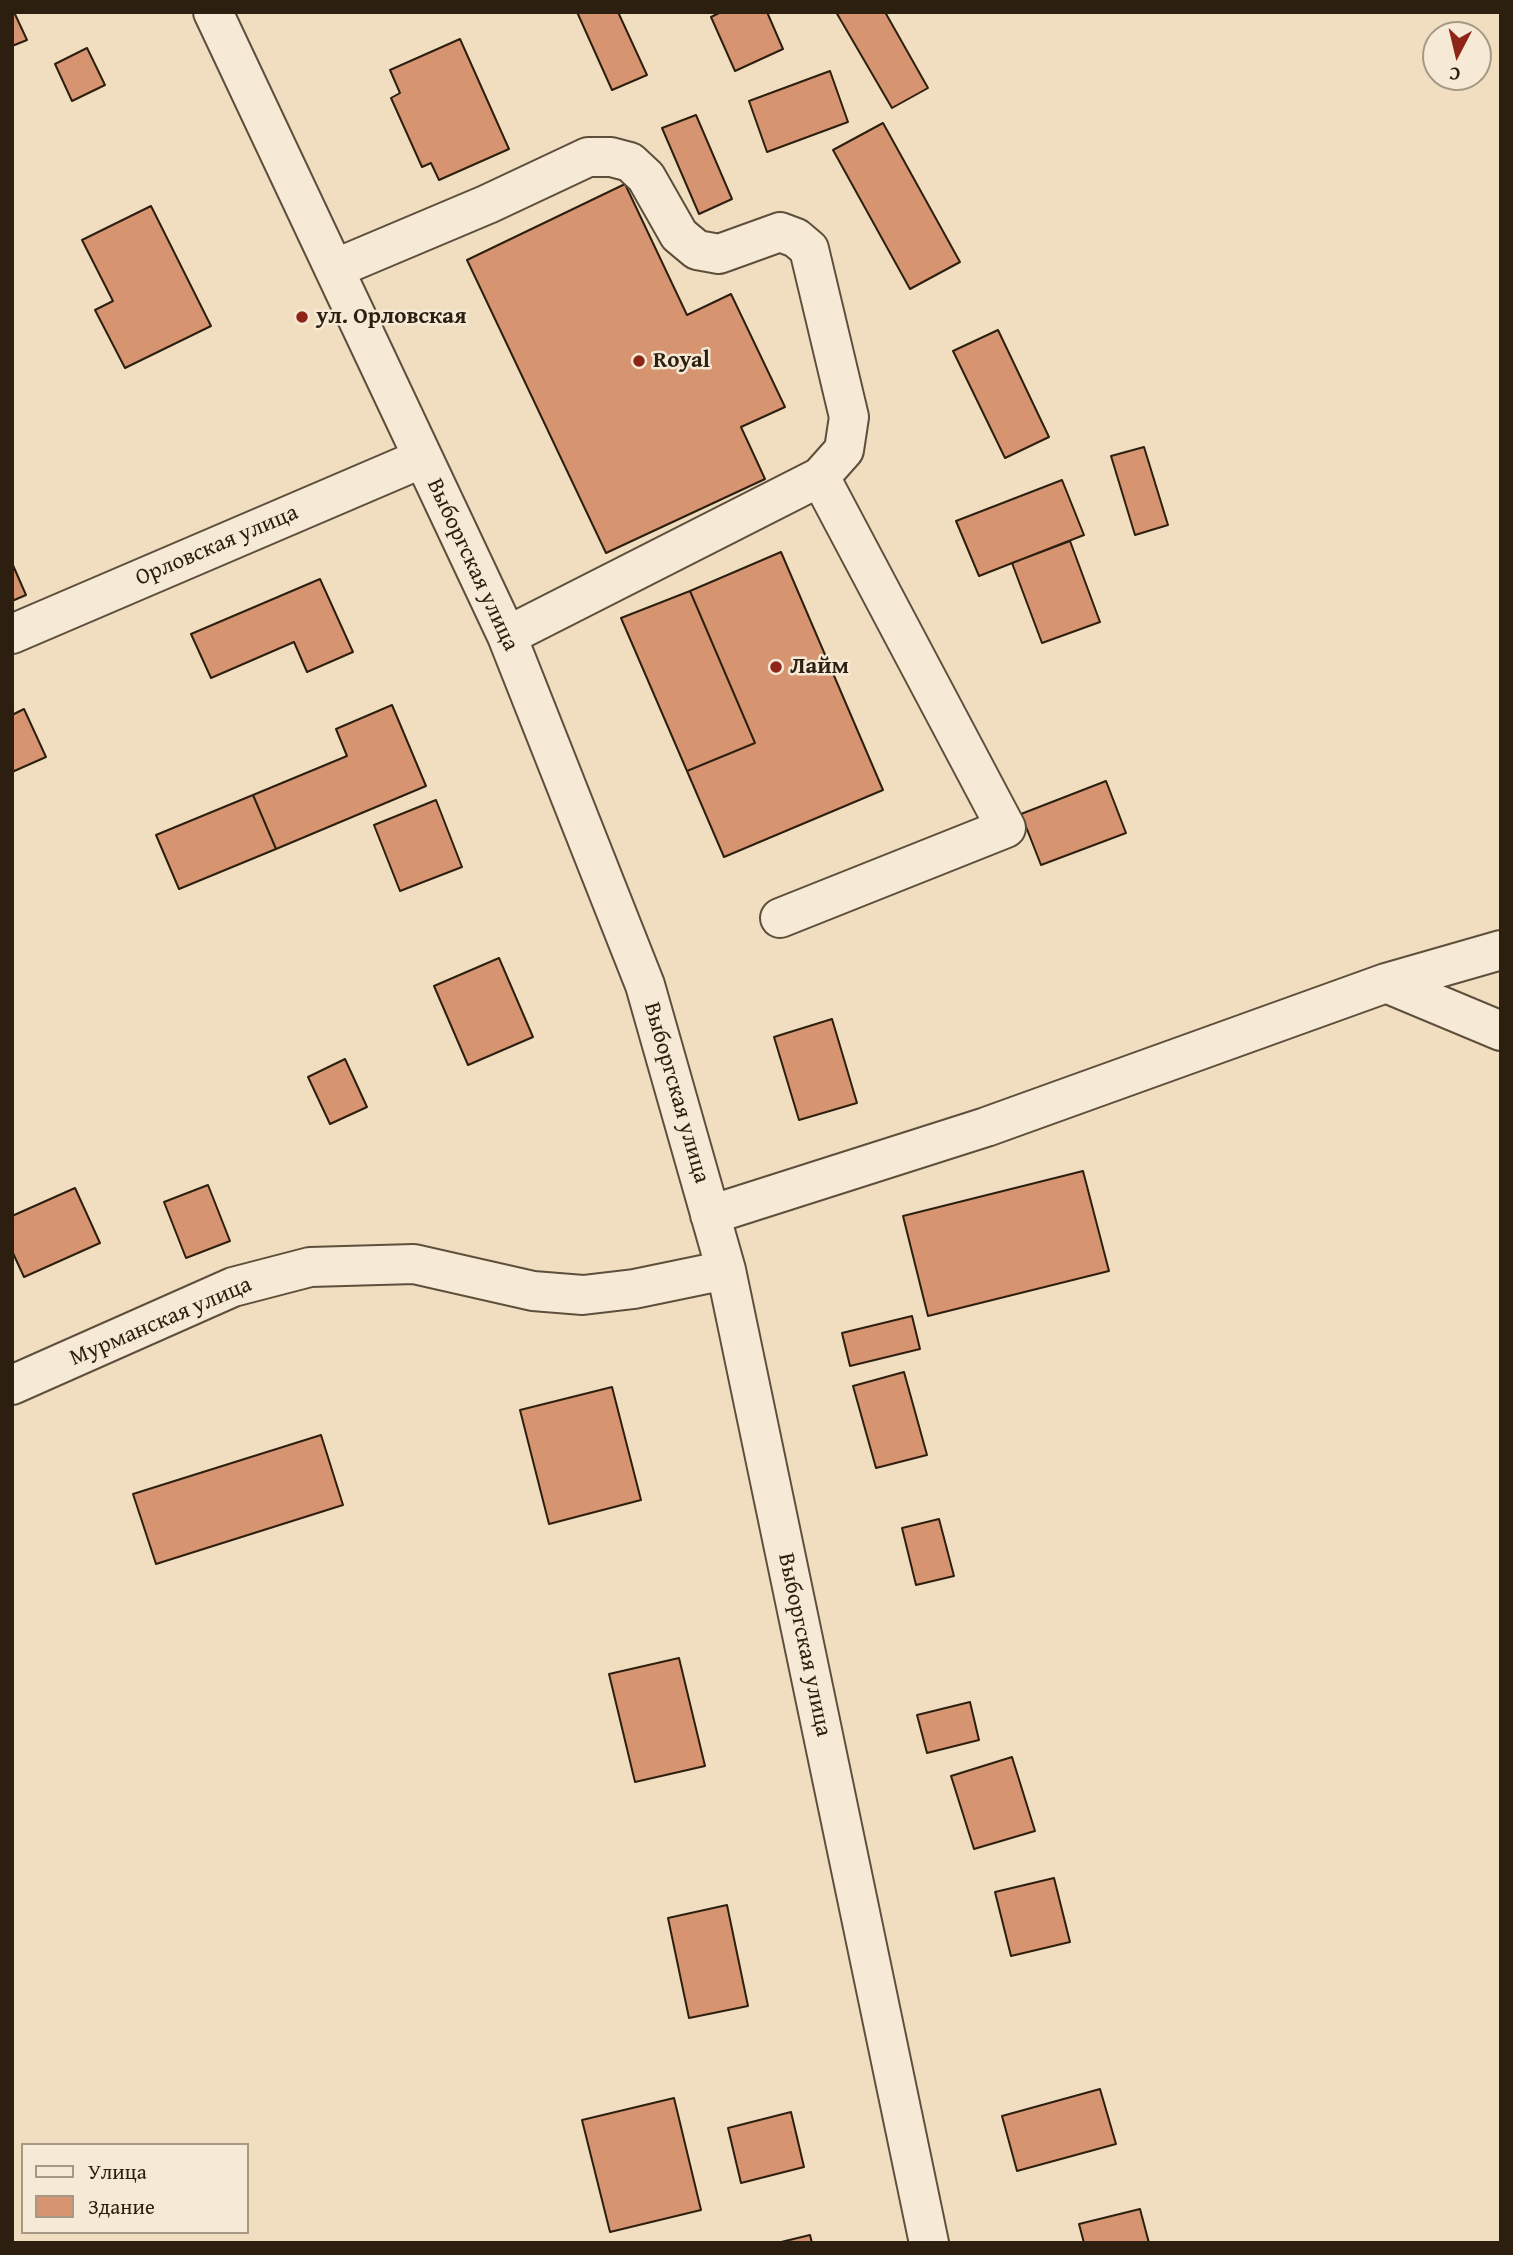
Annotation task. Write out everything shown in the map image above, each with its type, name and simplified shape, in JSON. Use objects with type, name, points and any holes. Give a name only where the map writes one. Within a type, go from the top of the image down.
[{"type":"street","name":"Выборгская улица","points":[[213,12],[507,636],[645,985],[726,1270],[929,2243]]},
{"type":"street","points":[[334,269],[488,204],[589,157],[611,157],[630,162],[646,177],[679,235],[697,250],[719,254],[780,232],[796,238],[809,249],[849,417],[844,450],[820,477],[507,636]]},
{"type":"street","name":"Орловская улица","points":[[12,634],[423,458]]},
{"type":"street","points":[[780,918],[1006,828],[820,477]]},
{"type":"street","points":[[710,1215],[986,1127],[1385,984],[1501,950]]},
{"type":"street","points":[[1385,984],[1501,1031]]},
{"type":"street","name":"Мурманская улица","points":[[12,1385],[233,1287],[310,1267],[414,1264],[533,1292],[583,1295],[634,1289],[726,1270]]},
{"type":"building","points":[[12,12],[27,40],[12,46]]},
{"type":"building","points":[[577,12],[618,12],[647,75],[612,90]]},
{"type":"building","points":[[721,12],[767,12],[783,49],[735,71],[711,17]]},
{"type":"building","points":[[836,12],[885,12],[928,88],[892,108]]},
{"type":"building","points":[[460,39],[509,149],[439,180],[431,163],[422,167],[391,98],[400,93],[390,70]]},
{"type":"building","points":[[87,48],[105,85],[72,101],[55,64]]},
{"type":"building","points":[[830,71],[848,122],[767,152],[749,101]]},
{"type":"building","points":[[696,115],[732,199],[699,214],[662,128]]},
{"type":"building","points":[[883,123],[960,262],[910,289],[833,150]]},
{"type":"building","name":"Royal","points":[[625,184],[687,315],[731,294],[785,407],[741,427],[765,479],[606,553],[467,260]]},
{"type":"building","points":[[151,206],[211,326],[125,368],[95,310],[113,301],[82,240]]},
{"type":"building","points":[[998,330],[1049,437],[1005,458],[953,351]]},
{"type":"building","points":[[1144,447],[1168,525],[1135,535],[1111,456]]},
{"type":"building","points":[[1062,480],[1084,535],[979,576],[956,521]]},
{"type":"building","points":[[1070,541],[1100,622],[1042,643],[1012,563]]},
{"type":"building","name":"Лайм","points":[[781,552],[883,790],[724,857],[687,771],[755,743],[690,591]]},
{"type":"building","points":[[12,563],[26,595],[12,601]]},
{"type":"building","points":[[320,579],[353,652],[307,672],[294,642],[211,678],[191,634]]},
{"type":"building","points":[[690,591],[755,743],[687,771],[621,618]]},
{"type":"building","points":[[392,705],[426,786],[276,849],[253,795],[347,756],[336,729]]},
{"type":"building","points":[[24,709],[46,757],[12,772],[12,715]]},
{"type":"building","points":[[1106,781],[1126,833],[1041,865],[1021,814]]},
{"type":"building","points":[[253,795],[276,849],[179,889],[156,835]]},
{"type":"building","points":[[436,800],[462,867],[400,891],[374,825]]},
{"type":"building","points":[[499,958],[533,1037],[468,1065],[434,986]]},
{"type":"building","points":[[832,1019],[857,1103],[799,1120],[774,1037]]},
{"type":"building","points":[[345,1059],[367,1107],[330,1124],[308,1077]]},
{"type":"building","points":[[1083,1171],[1109,1271],[928,1316],[903,1216]]},
{"type":"building","points":[[208,1185],[230,1241],[186,1258],[164,1202]]},
{"type":"building","points":[[75,1188],[100,1243],[24,1277],[12,1251],[12,1216]]},
{"type":"building","points":[[912,1316],[920,1349],[850,1366],[842,1333]]},
{"type":"building","points":[[904,1372],[927,1455],[876,1468],[853,1386]]},
{"type":"building","points":[[612,1387],[641,1500],[549,1524],[520,1410]]},
{"type":"building","points":[[321,1435],[343,1505],[156,1564],[133,1494]]},
{"type":"building","points":[[939,1519],[954,1576],[916,1585],[902,1528]]},
{"type":"building","points":[[679,1658],[705,1766],[635,1782],[609,1674]]},
{"type":"building","points":[[970,1702],[979,1740],[927,1753],[917,1715]]},
{"type":"building","points":[[1012,1757],[1035,1831],[974,1849],[951,1776]]},
{"type":"building","points":[[1054,1878],[1070,1942],[1011,1956],[995,1892]]},
{"type":"building","points":[[727,1905],[748,2006],[689,2018],[668,1918]]},
{"type":"building","points":[[1100,2089],[1116,2144],[1017,2171],[1002,2116]]},
{"type":"building","points":[[674,2098],[701,2210],[610,2232],[582,2120]]},
{"type":"building","points":[[791,2112],[804,2167],[741,2183],[728,2128]]},
{"type":"building","points":[[1140,2209],[1149,2243],[1084,2243],[1079,2224]]},
{"type":"building","points":[[810,2235],[812,2243],[777,2243]]},
{"type":"place","name":"ул. Орловская","points":[[302,317]]},
{"type":"place","name":"Royal","points":[[639,361]]},
{"type":"place","name":"Лайм","points":[[776,667]]}]
